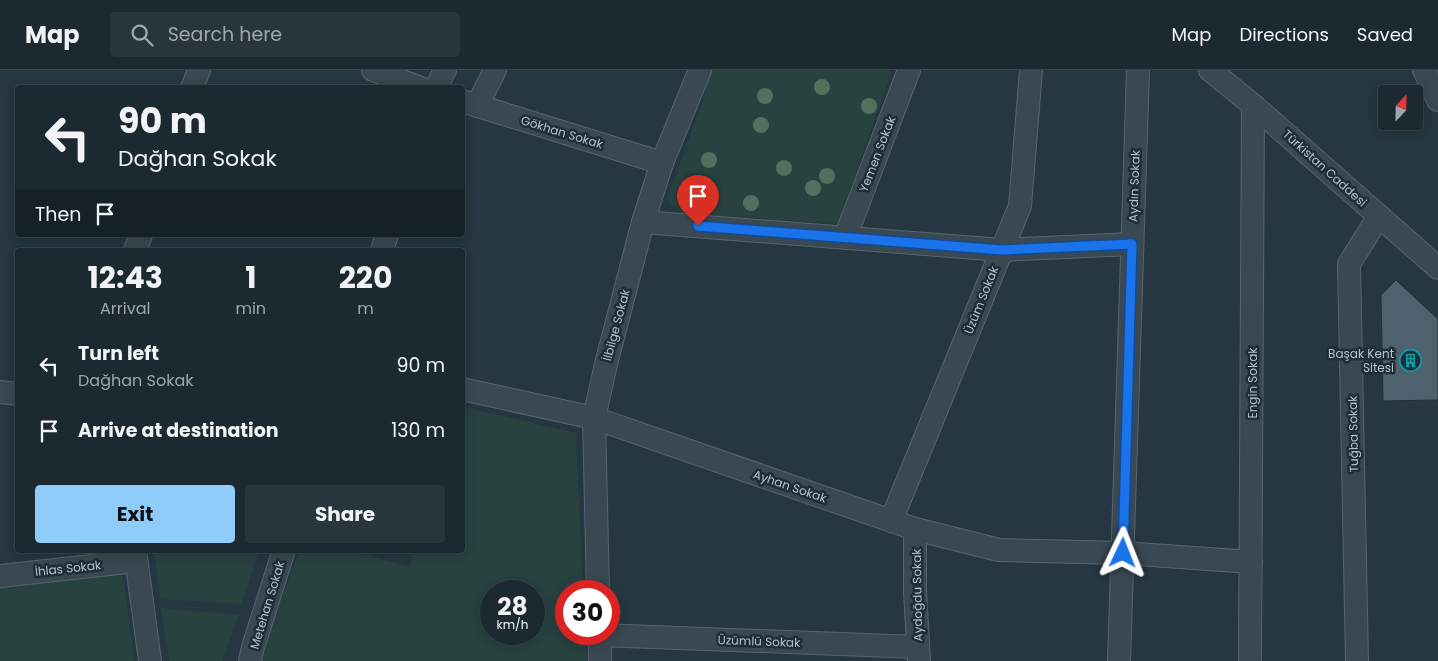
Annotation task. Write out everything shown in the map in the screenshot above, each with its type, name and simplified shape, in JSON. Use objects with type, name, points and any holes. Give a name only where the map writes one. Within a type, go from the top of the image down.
[{"type":"street","points":[[193,85],[199,70]]},
{"type":"street","points":[[373,70],[413,85]]},
{"type":"street","points":[[438,85],[445,70]]},
{"type":"street","points":[[470,103],[495,70]]},
{"type":"street","name":"İlbilge Sokak","points":[[598,580],[594,418],[643,222],[662,163],[700,70]]},
{"type":"street","name":"Yemen Sokak","points":[[844,238],[909,70]]},
{"type":"street","name":"Üzüm Sokak","points":[[891,521],[1020,206],[1031,70]]},
{"type":"street","name":"Aydın Sokak","points":[[1119,661],[1138,70]]},
{"type":"street","name":"Türkistan Caddesi","points":[[1210,70],[1253,105],[1438,268]]},
{"type":"street","points":[[1424,70],[1438,100]]},
{"type":"street","name":"Gökhan Sokak","points":[[470,103],[662,163]]},
{"type":"street","name":"Engin Sokak","points":[[1250,661],[1253,105]]},
{"type":"street","name":"Tuğba Sokak","points":[[1358,661],[1349,264],[1379,216]]},
{"type":"street","points":[[643,222],[1002,250],[1132,244]]},
{"type":"street","name":"Ayhan Sokak","points":[[465,390],[594,418],[891,521],[999,550],[1123,553],[1251,562]]},
{"type":"street","points":[[0,392],[15,394]]},
{"type":"street","name":"Aydoğdu Sokak","points":[[916,529],[915,591],[918,654]]},
{"type":"street","name":"Metehan Sokak","points":[[250,661],[283,553]]},
{"type":"street","points":[[136,555],[150,661]]},
{"type":"street","name":"İhlas Sokak","points":[[0,576],[136,555]]},
{"type":"street","name":"Üzümlü Sokak","points":[[620,635],[918,654]]},
{"type":"street","points":[[600,645],[600,661]]},
{"type":"green space","points":[[710,70],[892,70],[838,224],[681,213],[667,199],[705,96],[705,84]]},
{"type":"green space","points":[[465,407],[576,433],[583,580],[555,580],[555,645],[586,645],[587,661],[263,661],[270,627],[299,553],[361,553],[410,567],[413,553],[465,553]]},
{"type":"green space","points":[[154,553],[258,553],[242,604],[160,599]]},
{"type":"green space","points":[[123,574],[134,661],[0,661],[0,588]]},
{"type":"green space","points":[[161,608],[239,615],[222,661],[169,661]]},
{"type":"building","name":"Başak Kent Sitesi","points":[[1396,280],[1438,319],[1438,400],[1383,401],[1381,295]]},
{"type":"place","name":"Başak Kent Sitesi","points":[[1410,360]]},
{"type":"route","points":[[698,226],[1002,250],[1132,244],[1123,553]]}]
